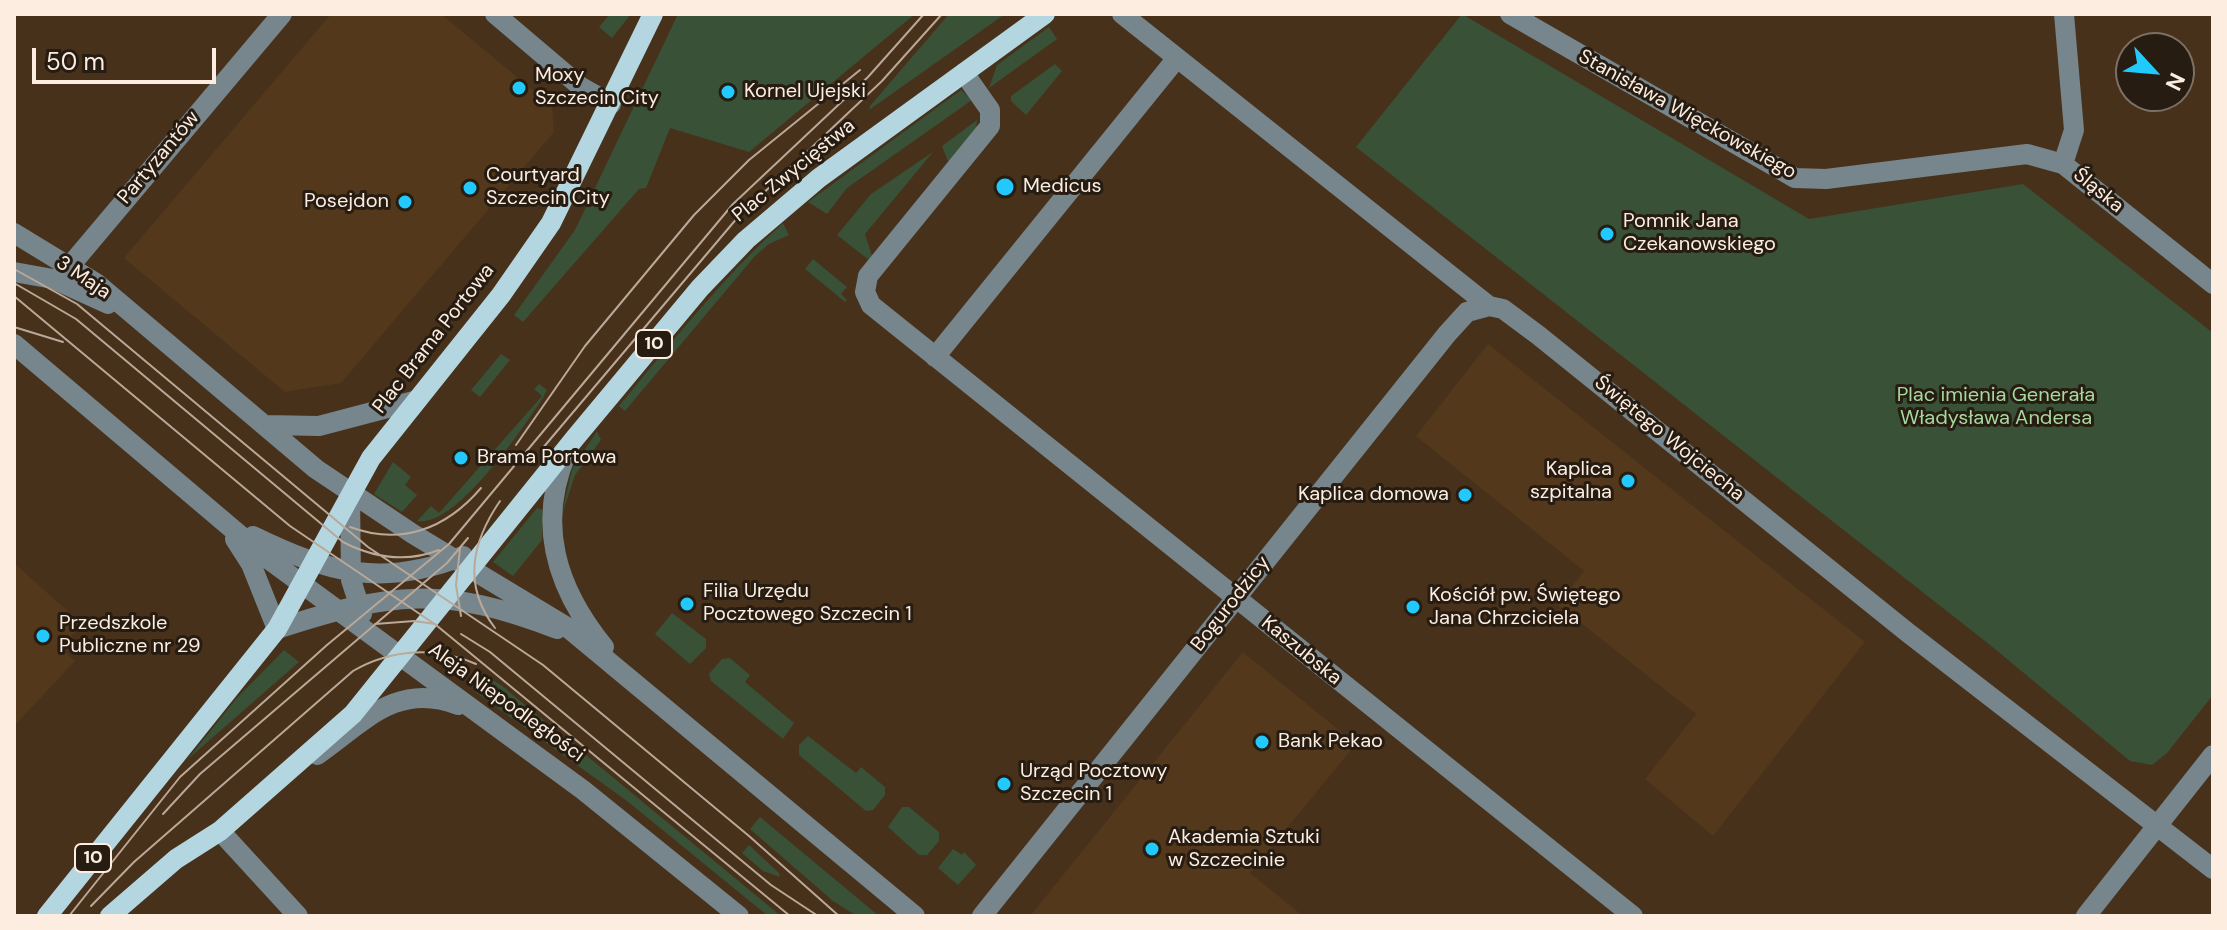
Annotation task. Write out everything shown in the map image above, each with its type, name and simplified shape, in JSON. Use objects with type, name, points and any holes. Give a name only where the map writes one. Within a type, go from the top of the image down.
[{"type":"main road","name":"10","points":[[611,104],[653,14]]},
{"type":"main road","name":"Plac Zwycięstwa","points":[[575,438],[734,252],[803,190],[1045,14]]},
{"type":"main road","name":"Plac Brama Portowa","points":[[350,493],[414,401],[501,295],[555,216],[611,104]]},
{"type":"main road","name":"10","points":[[462,564],[493,539],[575,438]]},
{"type":"main road","name":"10","points":[[47,916],[277,629],[315,564],[350,493]]},
{"type":"main road","name":"Aleja Niepodległości","points":[[399,655],[445,599],[462,564]]},
{"type":"main road","name":"10","points":[[110,916],[176,859],[220,831],[353,714],[399,655]]},
{"type":"street","name":"Partyzantów","points":[[69,267],[282,14]]},
{"type":"street","points":[[495,14],[581,87],[611,104]]},
{"type":"street","name":"Świętego Wojciecha","points":[[1122,14],[1489,306],[1503,309],[1538,335],[1907,632],[2213,869]]},
{"type":"street","name":"Stanisława Więckowskiego","points":[[1510,14],[1795,178],[1818,180],[2027,154],[2063,164]]},
{"type":"street","name":"Śląska","points":[[2064,14],[2074,130],[2063,164],[2213,284]]},
{"type":"street","points":[[935,357],[1177,58]]},
{"type":"street","name":"Kaszubska","points":[[964,73],[990,110],[990,126],[866,279],[865,290],[871,305],[1633,916]]},
{"type":"street","name":"3 Maja","points":[[14,233],[96,283],[149,328]]},
{"type":"street","points":[[14,272],[70,286],[149,328],[350,493],[462,564],[545,611],[915,916]]},
{"type":"street","name":"Bogurodzicy","points":[[982,916],[1460,319],[1467,312],[1489,306]]},
{"type":"street","points":[[14,344],[215,514],[303,585],[337,609],[359,619],[399,655]]},
{"type":"street","points":[[14,354],[43,370]]},
{"type":"street","points":[[266,425],[319,426],[414,401]]},
{"type":"street","points":[[575,438],[558,475],[553,499],[551,534],[554,559],[562,583],[581,616],[641,689]]},
{"type":"street","points":[[350,493],[350,572],[359,619]]},
{"type":"street","points":[[215,514],[256,538],[315,564],[350,572],[378,575],[411,573],[462,564]]},
{"type":"street","points":[[215,514],[251,564],[277,629],[337,609]]},
{"type":"street","points":[[359,619],[399,597],[445,599],[508,611],[586,643]]},
{"type":"street","name":"Aleja Niepodległości","points":[[399,655],[609,809],[739,916]]},
{"type":"street","points":[[277,782],[384,708],[408,697],[431,697],[449,702],[500,729]]},
{"type":"street","points":[[2086,916],[2213,755]]},
{"type":"street","points":[[220,831],[298,916]]},
{"type":"shaded area","name":"Posejdon","points":[[331,14],[441,14],[552,106],[554,132],[341,383],[285,392],[124,258]]},
{"type":"shaded area","points":[[1488,344],[1865,642],[1713,836],[1645,779],[1696,714],[1558,605],[1584,571],[1416,436]]},
{"type":"shaded area","name":"Przedszkole Publiczne nr 29","points":[[14,563],[82,624],[61,648],[75,661],[14,726]]},
{"type":"shaded area","points":[[1243,652],[1356,744],[1250,873],[1303,916],[1030,916]]},
{"type":"green space","points":[[610,14],[631,14],[612,38],[599,27]]},
{"type":"green space","points":[[678,14],[915,14],[749,152],[670,128],[646,188],[639,189],[523,322],[514,315],[575,230]]},
{"type":"green space","points":[[949,14],[1005,14],[869,110],[870,106]]},
{"type":"green space","name":"Plac imienia Generała Władysława Andersa","points":[[1462,14],[1809,219],[2023,184],[2213,333],[2213,695],[2167,753],[2152,765],[2130,761],[1990,645],[1356,147]]},
{"type":"green space","points":[[1049,27],[1057,39],[989,88],[997,65]]},
{"type":"green space","points":[[1055,64],[1062,71],[1026,115],[1011,101],[1011,96]]},
{"type":"green space","points":[[961,90],[972,100],[847,188],[827,214],[808,202]]},
{"type":"green space","points":[[977,120],[976,130],[949,164],[942,146]]},
{"type":"green space","points":[[933,152],[865,234],[872,256],[869,260],[837,235],[871,194]]},
{"type":"green space","points":[[783,223],[789,235],[769,244],[755,256],[625,411],[619,406],[718,288]]},
{"type":"green space","points":[[813,259],[847,287],[841,294],[847,300],[845,302],[805,269]]},
{"type":"green space","points":[[501,354],[510,360],[480,397],[471,390]]},
{"type":"green space","points":[[539,384],[547,390],[543,398],[487,473],[450,509],[433,519],[417,521],[431,506],[439,513],[542,396],[534,389]]},
{"type":"green space","points":[[597,431],[601,440],[575,475],[561,518],[572,469]]},
{"type":"green space","points":[[393,462],[411,477],[405,485],[417,495],[402,512],[374,494]]},
{"type":"green space","points":[[537,508],[543,510],[542,540],[513,576],[493,562]]},
{"type":"green space","points":[[672,613],[706,639],[706,648],[690,664],[655,634]]},
{"type":"green space","points":[[284,650],[299,662],[187,760],[236,699]]},
{"type":"green space","points":[[730,658],[750,675],[745,682],[794,723],[783,739],[711,681],[709,674],[722,659]]},
{"type":"green space","points":[[486,676],[501,685],[781,916],[768,916],[627,801],[474,691]]},
{"type":"green space","points":[[808,736],[856,773],[861,767],[885,787],[885,795],[873,810],[866,811],[799,755],[799,745]]},
{"type":"green space","points":[[902,807],[909,807],[939,832],[939,841],[927,855],[919,855],[888,827]]},
{"type":"green space","points":[[760,817],[879,916],[857,916],[833,901],[750,829]]},
{"type":"green space","points":[[749,845],[780,877],[763,871],[742,853]]},
{"type":"green space","points":[[953,849],[962,855],[964,852],[976,865],[958,885],[938,868]]},
{"type":"tram line","points":[[69,916],[180,777],[327,645],[449,544],[733,204],[868,77],[924,14]]},
{"type":"tram line","points":[[542,449],[738,217],[882,81],[942,14]]},
{"type":"tram line","points":[[516,445],[585,346],[694,215],[749,160],[860,70]]},
{"type":"tram line","points":[[14,269],[77,304],[368,547],[543,665],[749,836],[839,916]]},
{"type":"tram line","points":[[14,283],[76,319],[343,542],[366,552],[390,557],[414,556],[439,550]]},
{"type":"tram line","points":[[14,296],[290,526],[436,625],[790,916]]},
{"type":"tram line","points":[[14,327],[63,342]]},
{"type":"tram line","points":[[350,527],[387,535],[422,530],[453,514],[481,488]]},
{"type":"tram line","points":[[495,628],[478,596],[475,564],[483,532],[500,501]]},
{"type":"tram line","points":[[163,814],[200,774],[447,563],[468,538]]},
{"type":"tram line","points":[[460,549],[456,585],[461,616]]},
{"type":"tram line","points":[[375,624],[414,621],[435,624]]},
{"type":"tram line","points":[[461,634],[490,652],[771,885],[818,916]]},
{"type":"tram line","points":[[91,906],[134,862],[353,671],[383,658],[414,652],[445,654],[476,664]]},
{"type":"place","name":"Moxy Szczecin City","points":[[519,88]]},
{"type":"place","name":"Kornel Ujejski","points":[[728,92]]},
{"type":"place","name":"Medicus","points":[[1005,187]]},
{"type":"place","name":"Courtyard Szczecin City","points":[[470,188]]},
{"type":"place","name":"Posejdon","points":[[405,202]]},
{"type":"place","name":"Pomnik Jana Czekanowskiego","points":[[1607,234]]},
{"type":"place","name":"Brama Portowa","points":[[461,458]]},
{"type":"place","name":"Kaplica szpitalna","points":[[1628,481]]},
{"type":"place","name":"Kaplica domowa","points":[[1465,495]]},
{"type":"place","name":"Filia Urzędu Pocztowego Szczecin 1","points":[[687,604]]},
{"type":"place","name":"Kościół pw. Świętego Jana Chrzciciela","points":[[1413,607]]},
{"type":"place","name":"Przedszkole Publiczne nr 29","points":[[43,636]]},
{"type":"place","name":"Bank Pekao","points":[[1262,742]]},
{"type":"place","name":"Urząd Pocztowy Szczecin 1","points":[[1004,784]]},
{"type":"place","name":"Akademia Sztuki w Szczecinie","points":[[1152,849]]}]
